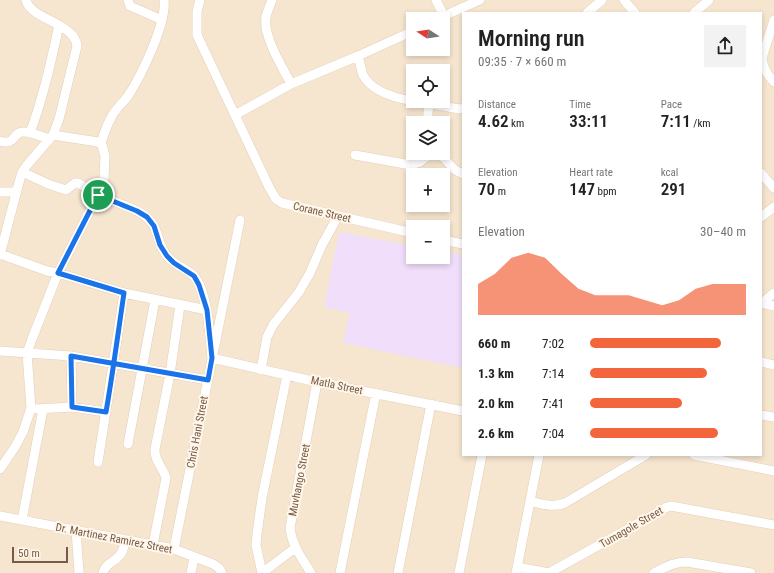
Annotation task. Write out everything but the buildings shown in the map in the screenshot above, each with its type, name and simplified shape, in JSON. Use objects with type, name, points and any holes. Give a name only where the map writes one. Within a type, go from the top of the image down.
[{"type":"street","points":[[26,0],[30,8],[59,25],[74,36],[77,41],[77,46],[59,119],[51,137],[22,172],[0,255],[47,271],[124,293],[207,310]]},
{"type":"street","points":[[128,0],[130,6],[162,20]]},
{"type":"street","points":[[100,143],[116,109],[127,97],[137,80],[162,20],[164,0]]},
{"type":"street","name":"Corane Street","points":[[200,0],[197,11],[197,35],[276,199],[282,203],[406,231]]},
{"type":"street","points":[[272,0],[266,17],[266,29],[291,84]]},
{"type":"street","points":[[436,0],[439,12]]},
{"type":"street","points":[[450,13],[480,0]]},
{"type":"street","points":[[588,12],[602,0]]},
{"type":"street","points":[[624,0],[634,12]]},
{"type":"street","points":[[695,12],[709,0]]},
{"type":"street","points":[[774,20],[762,58],[762,65],[766,73],[774,82]]},
{"type":"street","points":[[30,133],[40,105],[59,25]]},
{"type":"street","points":[[235,115],[291,84],[406,34]]},
{"type":"street","points":[[358,56],[364,75],[371,84],[379,91],[406,99]]},
{"type":"street","points":[[450,107],[462,108]]},
{"type":"street","points":[[0,141],[8,143],[20,132],[98,142],[104,149],[105,164],[104,178],[98,195],[58,273],[38,321],[27,353],[31,408],[23,432],[0,469]]},
{"type":"street","points":[[355,155],[411,164],[423,160]]},
{"type":"street","points":[[445,160],[455,170],[462,174]]},
{"type":"street","points":[[22,172],[48,184],[66,190],[74,183],[78,183],[98,195],[137,211],[147,217],[154,226],[160,245],[167,256],[174,263],[194,276],[199,285],[207,310],[212,358]]},
{"type":"street","points":[[762,174],[774,188]]},
{"type":"street","points":[[0,192],[16,192]]},
{"type":"street","points":[[762,216],[774,207]]},
{"type":"street","points":[[261,370],[267,338],[273,325],[299,292],[310,274],[322,245],[338,216]]},
{"type":"street","name":"Chris Hani Street","points":[[174,549],[240,220]]},
{"type":"street","points":[[450,241],[462,244]]},
{"type":"street","points":[[98,462],[124,293]]},
{"type":"street","points":[[762,302],[774,293]]},
{"type":"street","points":[[128,444],[155,300]]},
{"type":"street","points":[[762,303],[774,306]]},
{"type":"street","points":[[153,545],[166,478],[155,457],[155,449],[170,374],[180,305]]},
{"type":"street","points":[[0,351],[71,356],[208,380]]},
{"type":"street","points":[[71,356],[72,407]]},
{"type":"street","name":"Matla Street","points":[[212,358],[317,382],[462,411]]},
{"type":"street","points":[[762,362],[774,365]]},
{"type":"street","points":[[287,375],[262,498],[257,534],[256,545],[262,573],[294,548]]},
{"type":"street","name":"Muvhango Street","points":[[312,573],[294,548],[290,528],[317,382]]},
{"type":"street","points":[[340,573],[376,393]]},
{"type":"street","points":[[398,573],[431,404]]},
{"type":"street","points":[[31,408],[43,409],[72,407],[106,412]]},
{"type":"street","points":[[22,520],[43,409]]},
{"type":"street","points":[[762,415],[774,417]]},
{"type":"street","points":[[459,573],[482,456]]},
{"type":"street","points":[[517,570],[539,456]]},
{"type":"street","points":[[530,501],[552,505],[565,503],[644,456]]},
{"type":"street","points":[[699,456],[774,471]]},
{"type":"street","name":"Tumagole Street","points":[[517,570],[549,573],[671,506],[774,525]]},
{"type":"street","name":"Dr. Martinez Ramirez Street","points":[[0,516],[174,549],[213,564],[219,568],[222,573]]},
{"type":"street","points":[[76,530],[79,573]]},
{"type":"street","points":[[102,573],[107,564],[120,556],[123,551],[125,540]]},
{"type":"street","points":[[192,573],[194,557]]},
{"type":"street","points":[[654,573],[670,564],[687,562],[751,573]]},
{"type":"shaded area","points":[[0,0],[774,0],[774,573],[0,573]]},
{"type":"shaded area","points":[[339,232],[406,245],[406,264],[450,264],[450,252],[462,255],[462,368],[343,343],[350,313],[324,307]]},
{"type":"route","points":[[98,195],[58,273],[124,293],[113,364],[109,394],[106,412],[72,407],[71,356],[113,364],[208,380],[212,358],[207,310],[202,292],[194,276],[174,263],[167,256],[160,245],[154,226],[147,217],[137,211],[98,195]]}]
